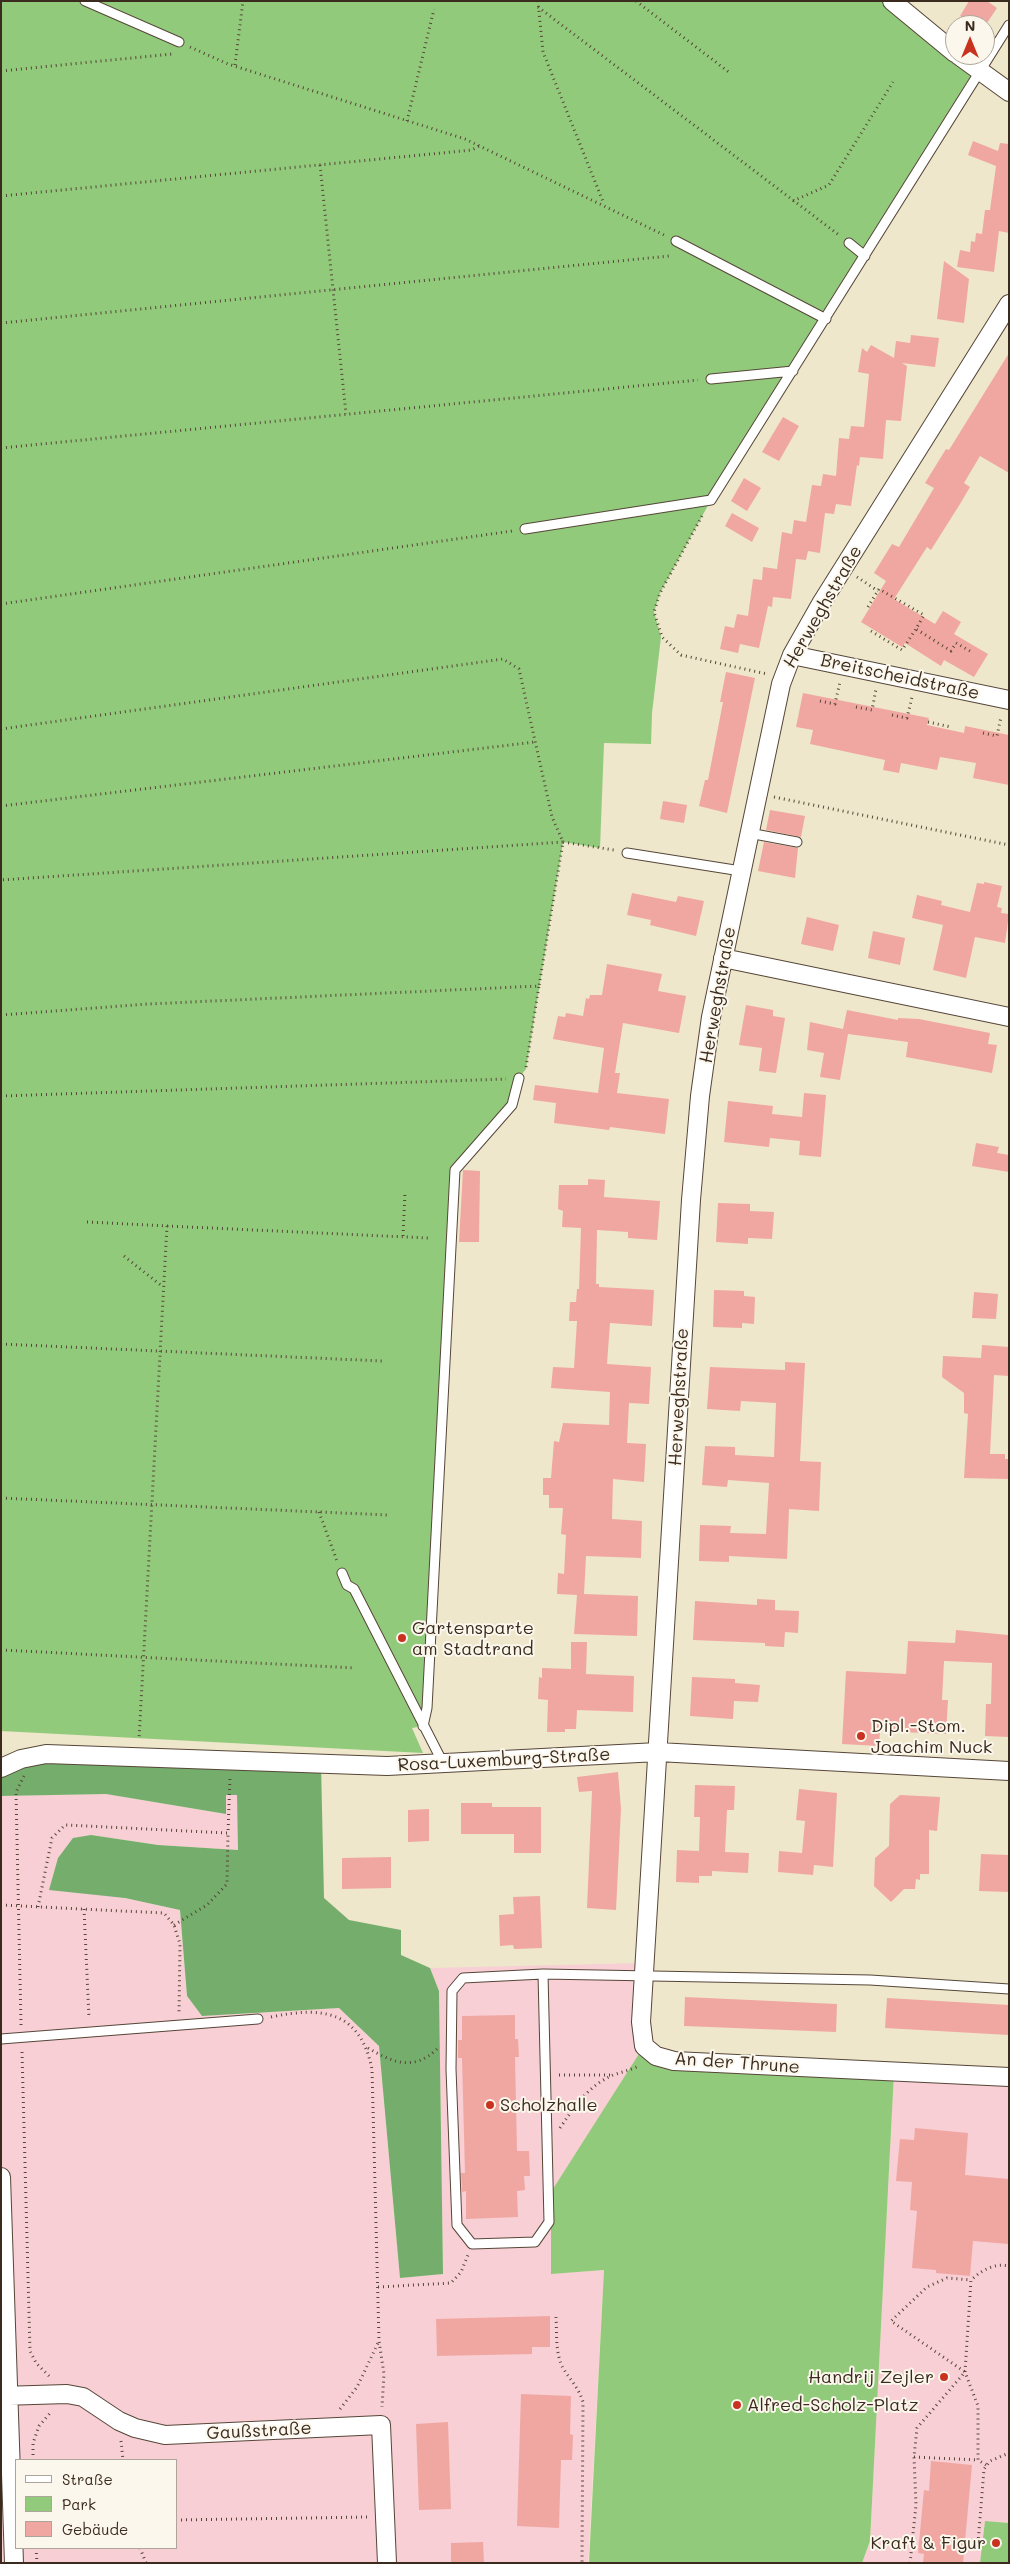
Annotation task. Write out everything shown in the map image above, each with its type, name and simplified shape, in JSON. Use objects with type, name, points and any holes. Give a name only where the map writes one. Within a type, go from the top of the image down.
[{"type":"street","points":[[892,1],[945,45]]},
{"type":"street","points":[[970,65],[1009,92]]},
{"type":"street","name":"Herweghstraße","points":[[658,1752],[692,1190],[702,1080],[723,958],[784,678],[792,654],[822,602],[1009,304]]},
{"type":"street","name":"Breitscheidstraße","points":[[792,654],[1005,705]]},
{"type":"street","points":[[723,958],[1009,1017]]},
{"type":"street","name":"Rosa-Luxemburg-Straße","points":[[1,1768],[20,1759],[46,1754],[231,1759],[387,1766],[658,1752],[1009,1771]]},
{"type":"street","name":"An der Thrune","points":[[658,1752],[643,1976],[641,2034],[644,2046],[656,2056],[674,2061],[1009,2077]]},
{"type":"street","points":[[1,2177],[5,2396],[14,2563]]},
{"type":"street","name":"Gaußstraße","points":[[5,2396],[83,2396],[119,2420],[135,2428],[165,2435],[381,2425]]},
{"type":"street","points":[[381,2425],[387,2563]]},
{"type":"lane","points":[[85,1],[179,42]]},
{"type":"lane","points":[[525,529],[711,500],[1009,25]]},
{"type":"lane","points":[[676,241],[826,319]]},
{"type":"lane","points":[[849,243],[865,256]]},
{"type":"lane","points":[[711,379],[793,371]]},
{"type":"lane","points":[[750,833],[797,842]]},
{"type":"lane","points":[[627,852],[741,871]]},
{"type":"lane","points":[[423,1726],[426,1708],[455,1170],[512,1105],[519,1078]]},
{"type":"lane","points":[[342,1573],[347,1585],[354,1589],[443,1764]]},
{"type":"lane","points":[[543,1974],[549,2222],[536,2242],[472,2244],[457,2224],[452,1992],[464,1978],[543,1974],[870,1980],[1009,1989]]},
{"type":"lane","points":[[1,2039],[258,2019]]},
{"type":"path","points":[[236,66],[243,1]]},
{"type":"path","points":[[538,1],[542,52],[604,204]]},
{"type":"path","points":[[636,1],[730,73]]},
{"type":"path","points":[[538,7],[849,243]]},
{"type":"path","points":[[407,121],[434,9]]},
{"type":"path","points":[[1,71],[172,54],[179,42],[236,66],[479,146],[604,204],[676,241],[669,256],[1,323]]},
{"type":"path","points":[[793,201],[829,185],[894,82]]},
{"type":"path","points":[[1,196],[472,150],[479,146]]},
{"type":"path","points":[[320,165],[346,414]]},
{"type":"path","points":[[1,448],[711,379]]},
{"type":"path","points":[[711,500],[660,592],[654,612],[662,637],[681,655],[784,678]]},
{"type":"path","points":[[1,604],[525,529]]},
{"type":"path","points":[[853,574],[878,591],[879,589],[924,615],[902,650],[871,631]]},
{"type":"path","points":[[868,607],[878,591]]},
{"type":"path","points":[[916,629],[951,651],[956,642],[970,651]]},
{"type":"path","points":[[1,729],[503,659],[519,669],[552,817],[563,842],[526,1069],[519,1078],[1,1096]]},
{"type":"path","points":[[820,701],[835,704],[840,677]]},
{"type":"path","points":[[856,708],[872,710],[877,684]]},
{"type":"path","points":[[892,715],[907,718],[913,692]]},
{"type":"path","points":[[982,733],[997,736],[1005,705]]},
{"type":"path","points":[[928,722],[951,727]]},
{"type":"path","points":[[1,806],[536,742]]},
{"type":"path","points":[[767,795],[1009,845]]},
{"type":"path","points":[[1,880],[563,842],[627,852]]},
{"type":"path","points":[[1,1015],[148,1004],[539,986]]},
{"type":"path","points":[[403,1236],[405,1192]]},
{"type":"path","points":[[87,1222],[428,1238]]},
{"type":"path","points":[[138,1756],[167,1226]]},
{"type":"path","points":[[124,1256],[164,1288]]},
{"type":"path","points":[[1,1344],[382,1361]]},
{"type":"path","points":[[1,1498],[388,1515]]},
{"type":"path","points":[[319,1512],[342,1573]]},
{"type":"path","points":[[1,1650],[354,1668]]},
{"type":"path","points":[[20,1759],[24,1780],[16,1792],[17,1906],[30,2351],[36,2363],[49,2376],[51,2414],[39,2426],[33,2443],[33,2459]]},
{"type":"path","points":[[174,1925],[208,1905],[227,1884],[231,1759]]},
{"type":"path","points":[[38,1907],[52,1838],[65,1825],[228,1833]]},
{"type":"path","points":[[1,1905],[164,1913],[174,1925],[180,1944],[178,2026]]},
{"type":"path","points":[[84,1909],[90,2032]]},
{"type":"path","points":[[258,2019],[289,2013],[315,2012],[338,2017],[352,2025],[368,2048],[372,2069],[379,2341],[384,2374],[381,2425]]},
{"type":"path","points":[[368,2048],[388,2060],[403,2064],[422,2060],[435,2051],[452,2031]]},
{"type":"path","points":[[546,2074],[613,2075],[630,2071],[656,2056]]},
{"type":"path","points":[[548,2147],[579,2100],[590,2088],[613,2075]]},
{"type":"path","points":[[378,2287],[451,2283],[461,2272],[472,2244]]},
{"type":"path","points":[[966,2372],[891,2321],[927,2286],[947,2278],[971,2280],[991,2267],[1000,2264],[1009,2266]]},
{"type":"path","points":[[971,2280],[966,2372],[978,2406],[978,2460]]},
{"type":"path","points":[[556,2317],[558,2354],[570,2380],[579,2389],[582,2402],[582,2563]]},
{"type":"path","points":[[326,2428],[357,2388],[379,2341]]},
{"type":"path","points":[[910,2563],[916,2505],[914,2457],[917,2428],[966,2372]]},
{"type":"path","points":[[986,2465],[1009,2453]]},
{"type":"path","points":[[914,2457],[978,2460],[986,2465]]},
{"type":"path","points":[[978,2543],[986,2465]]},
{"type":"path","points":[[178,2520],[386,2516]]},
{"type":"path","points":[[36,2549],[37,2563]]},
{"type":"path","points":[[140,2549],[146,2563]]},
{"type":"shaded area","points":[[106,1794],[225,1814],[226,1794],[237,1794],[239,1850],[158,1845],[91,1835],[125,1898],[180,1910],[187,1996],[202,2016],[339,2008],[379,2046],[400,2278],[443,2274],[439,1991],[430,1968],[644,1963],[644,2046],[551,2274],[604,2270],[588,2563],[1,2563],[1,1796]]},
{"type":"shaded area","name":"Handrij Zejler","points":[[894,2072],[1009,2077],[1009,2523],[985,2521],[980,2563],[862,2563],[870,2541]]},
{"type":"green space","points":[[1,1],[892,1],[945,45],[945,65],[968,65],[978,73],[711,500],[660,593],[654,612],[661,637],[652,713],[651,744],[604,743],[600,848],[563,842],[526,1069],[519,1078],[512,1105],[454,1170],[423,1726],[412,1728],[423,1753],[1,1731]]},
{"type":"green space","points":[[21,1759],[321,1764],[324,1898],[349,1920],[401,1930],[401,1955],[430,1968],[439,1991],[443,2274],[400,2278],[379,2046],[339,2008],[202,2016],[187,1996],[180,1910],[125,1898],[49,1890],[58,1858],[73,1838],[91,1835],[158,1845],[238,1850],[237,1795],[226,1795],[226,1814],[106,1794],[1,1796],[1,1769]]},
{"type":"green space","name":"Alfred-Scholz-Platz","points":[[644,2046],[656,2056],[894,2072],[870,2541],[862,2563],[589,2563],[604,2270],[551,2274],[551,2192]]},
{"type":"green space","name":"Kraft & Figur","points":[[985,2521],[1009,2523],[1009,2563],[980,2563]]},
{"type":"building","points":[[969,1],[987,1],[997,8],[992,15],[961,15]]},
{"type":"building","points":[[973,141],[998,151],[1000,143],[1009,144],[1009,233],[999,231],[994,272],[957,267],[960,250],[970,252],[971,241],[975,242],[976,233],[982,234],[985,210],[990,210],[996,166],[968,155]]},
{"type":"building","points":[[944,261],[969,279],[964,323],[937,319]]},
{"type":"building","points":[[911,335],[939,338],[935,367],[902,363],[907,366],[901,421],[886,420],[883,459],[860,457],[859,466],[857,465],[851,506],[836,504],[834,514],[825,513],[820,553],[808,551],[806,560],[796,559],[791,599],[773,597],[772,607],[768,606],[759,648],[740,644],[738,653],[720,649],[725,626],[734,628],[737,614],[748,616],[753,579],[762,580],[763,567],[777,569],[782,532],[792,534],[794,520],[806,522],[812,485],[821,486],[823,474],[836,476],[839,438],[849,439],[851,426],[864,427],[869,374],[858,372],[862,348],[867,352],[871,345],[894,358],[896,341],[910,343]]},
{"type":"building","points":[[1009,353],[1009,473],[980,456],[964,483],[970,487],[960,504],[931,550],[927,547],[894,599],[935,624],[943,611],[961,622],[954,634],[988,654],[974,677],[944,660],[941,666],[905,643],[902,647],[861,622],[886,581],[874,573],[892,544],[899,547],[934,488],[925,483],[946,449],[949,450]]},
{"type":"building","points":[[783,417],[799,426],[779,461],[762,452]]},
{"type":"building","points":[[744,478],[761,488],[747,511],[731,501]]},
{"type":"building","points":[[732,513],[759,528],[752,542],[725,526]]},
{"type":"building","points":[[726,672],[755,678],[727,813],[699,806],[705,780],[708,780],[723,702],[720,702]]},
{"type":"building","points":[[803,693],[929,718],[927,725],[964,733],[965,726],[1009,735],[1009,785],[973,778],[976,763],[940,757],[937,770],[901,763],[899,773],[883,770],[885,760],[810,744],[813,730],[796,727]]},
{"type":"building","points":[[663,801],[687,805],[684,823],[660,819]]},
{"type":"building","points":[[770,810],[805,816],[801,837],[766,830]]},
{"type":"building","points":[[764,842],[798,848],[795,878],[758,871]]},
{"type":"building","points":[[984,882],[1002,886],[997,907],[1002,908],[1001,913],[1009,914],[1005,943],[975,937],[966,978],[933,970],[943,925],[912,918],[917,895],[942,901],[941,905],[970,912],[977,883],[984,884]]},
{"type":"building","points":[[632,893],[676,902],[678,896],[704,901],[696,936],[650,925],[651,920],[627,915]]},
{"type":"building","points":[[807,917],[839,925],[833,951],[801,944]]},
{"type":"building","points":[[873,931],[905,938],[900,965],[868,958]]},
{"type":"building","points":[[607,964],[662,974],[658,991],[686,996],[679,1033],[623,1023],[615,1073],[620,1073],[617,1093],[669,1099],[665,1134],[610,1127],[609,1130],[554,1123],[556,1103],[533,1100],[535,1085],[598,1093],[604,1048],[553,1039],[558,1016],[565,1017],[566,1013],[583,1016],[586,998],[589,999],[590,995],[602,995]]},
{"type":"building","points":[[746,1005],[773,1010],[773,1016],[785,1018],[776,1073],[759,1071],[762,1048],[739,1045]]},
{"type":"building","points":[[847,1010],[898,1020],[898,1018],[919,1019],[990,1033],[988,1044],[997,1045],[992,1073],[906,1057],[908,1042],[848,1034],[840,1080],[820,1077],[824,1053],[807,1050],[810,1022],[843,1029]]},
{"type":"building","points":[[804,1093],[826,1095],[821,1157],[799,1155],[800,1141],[770,1138],[769,1147],[724,1142],[728,1101],[773,1106],[772,1114],[802,1117]]},
{"type":"building","points":[[976,1143],[999,1147],[997,1153],[1009,1155],[1009,1172],[972,1166]]},
{"type":"building","points":[[463,1170],[480,1171],[479,1242],[459,1242]]},
{"type":"building","points":[[588,1179],[605,1180],[604,1197],[660,1201],[657,1240],[628,1238],[628,1232],[597,1230],[596,1284],[599,1284],[599,1287],[654,1290],[652,1326],[610,1323],[607,1364],[651,1367],[649,1404],[629,1403],[627,1443],[646,1444],[644,1482],[613,1479],[612,1519],[642,1521],[641,1558],[586,1556],[584,1594],[638,1596],[637,1636],[574,1634],[577,1595],[557,1594],[558,1573],[564,1574],[566,1535],[561,1534],[563,1508],[549,1508],[549,1495],[543,1495],[543,1478],[551,1478],[554,1441],[559,1442],[563,1423],[609,1425],[610,1392],[551,1388],[553,1367],[574,1368],[577,1321],[569,1321],[570,1302],[576,1302],[577,1289],[579,1289],[581,1228],[562,1227],[563,1211],[558,1209],[559,1185],[588,1185]]},
{"type":"building","points":[[718,1203],[750,1204],[750,1211],[774,1212],[772,1239],[748,1238],[748,1244],[716,1242]]},
{"type":"building","points":[[714,1290],[744,1291],[744,1296],[755,1297],[754,1324],[742,1323],[742,1328],[713,1327]]},
{"type":"building","points":[[974,1292],[998,1294],[996,1319],[972,1318]]},
{"type":"building","points":[[982,1345],[1009,1347],[1009,1376],[994,1375],[990,1454],[1005,1454],[1005,1459],[1009,1459],[1009,1479],[964,1478],[968,1414],[964,1413],[964,1393],[942,1377],[943,1356],[981,1358]]},
{"type":"building","points":[[785,1362],[805,1363],[800,1461],[821,1462],[819,1511],[789,1509],[787,1559],[729,1556],[729,1562],[699,1561],[700,1525],[731,1526],[730,1533],[766,1534],[769,1483],[728,1480],[727,1487],[702,1485],[705,1446],[735,1447],[735,1455],[774,1457],[776,1403],[741,1401],[740,1411],[707,1409],[710,1367],[785,1370]]},
{"type":"building","points":[[757,1599],[775,1600],[775,1610],[799,1611],[798,1633],[785,1632],[784,1647],[765,1646],[765,1643],[693,1640],[695,1601],[757,1605]]},
{"type":"building","points":[[956,1630],[1008,1635],[1009,1737],[985,1736],[986,1704],[991,1704],[992,1663],[944,1661],[942,1700],[948,1700],[946,1734],[880,1731],[879,1746],[842,1744],[846,1671],[906,1674],[908,1641],[955,1643]]},
{"type":"building","points":[[571,1642],[587,1642],[586,1674],[634,1676],[633,1712],[577,1710],[576,1729],[565,1729],[565,1732],[547,1732],[548,1700],[538,1699],[539,1677],[542,1678],[542,1668],[571,1669]]},
{"type":"building","points":[[692,1677],[735,1679],[735,1683],[760,1685],[758,1702],[734,1701],[733,1719],[690,1716]]},
{"type":"building","points":[[618,1772],[621,1809],[616,1910],[587,1908],[592,1791],[579,1792],[577,1777]]},
{"type":"building","points":[[695,1785],[735,1786],[734,1810],[727,1810],[725,1852],[749,1853],[748,1873],[712,1871],[712,1876],[699,1876],[699,1883],[676,1882],[677,1850],[699,1851],[700,1817],[694,1817]]},
{"type":"building","points":[[799,1789],[837,1793],[833,1867],[814,1865],[813,1875],[778,1872],[779,1851],[802,1853],[805,1821],[796,1820]]},
{"type":"building","points":[[900,1795],[940,1797],[937,1831],[929,1830],[929,1874],[920,1874],[920,1880],[916,1879],[915,1889],[904,1889],[891,1902],[874,1886],[875,1858],[889,1846],[890,1804]]},
{"type":"building","points":[[461,1803],[492,1803],[492,1807],[541,1807],[541,1853],[514,1853],[514,1834],[461,1834]]},
{"type":"building","points":[[429,1809],[429,1841],[408,1842],[408,1810]]},
{"type":"building","points":[[981,1854],[1009,1855],[1009,1892],[979,1891]]},
{"type":"building","points":[[391,1857],[391,1888],[342,1889],[342,1858]]},
{"type":"building","points":[[540,1896],[542,1948],[514,1949],[513,1945],[500,1946],[499,1915],[514,1914],[513,1897]]},
{"type":"building","points":[[685,1997],[837,2004],[836,2032],[684,2026]]},
{"type":"building","points":[[887,1998],[1009,2005],[1009,2035],[885,2028]]},
{"type":"building","name":"Scholzhalle","points":[[515,2015],[515,2039],[518,2039],[519,2057],[515,2057],[517,2151],[529,2151],[530,2176],[524,2176],[525,2190],[517,2191],[518,2217],[466,2219],[466,2191],[462,2192],[461,2173],[465,2173],[462,2058],[458,2058],[458,2040],[462,2040],[462,2016]]},
{"type":"building","points":[[915,2128],[968,2133],[965,2175],[1009,2179],[1009,2244],[973,2241],[970,2276],[936,2273],[936,2270],[912,2268],[917,2211],[910,2210],[912,2182],[896,2181],[900,2139],[914,2140]]},
{"type":"building","points":[[550,2316],[550,2347],[532,2347],[532,2354],[437,2356],[436,2319]]},
{"type":"building","points":[[521,2394],[571,2396],[570,2434],[573,2435],[572,2460],[561,2460],[559,2528],[517,2526]]},
{"type":"building","points":[[448,2422],[451,2509],[419,2510],[416,2424]]},
{"type":"building","points":[[931,2461],[972,2465],[963,2563],[923,2563],[924,2554],[918,2553],[924,2490],[929,2491]]},
{"type":"building","points":[[483,2542],[484,2563],[451,2563],[451,2543]]},
{"type":"place","name":"Gartensparte am Stadtrand","points":[[402,1638]]},
{"type":"place","name":"Dipl.-Stom. Joachim Nuck","points":[[861,1736]]},
{"type":"place","name":"Scholzhalle","points":[[490,2105]]},
{"type":"place","name":"Handrij Zejler","points":[[944,2377]]},
{"type":"place","name":"Alfred-Scholz-Platz","points":[[737,2405]]},
{"type":"place","name":"Kraft & Figur","points":[[996,2543]]}]
